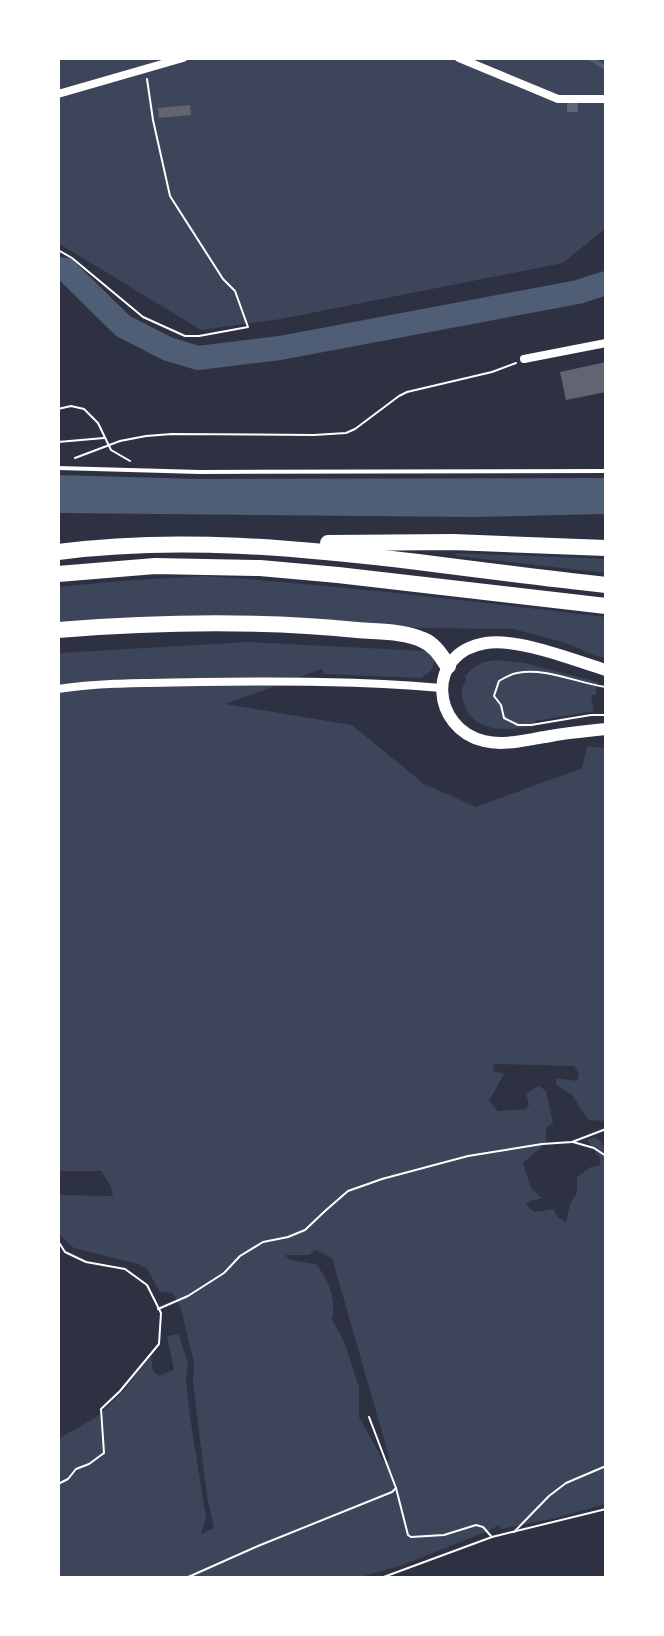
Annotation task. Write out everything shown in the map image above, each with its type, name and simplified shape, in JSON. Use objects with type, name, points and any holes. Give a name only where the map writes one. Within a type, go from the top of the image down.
[{"type":"highway","points":[[58,552],[124,546],[453,542],[606,548]]},
{"type":"highway","points":[[180,545],[363,556],[606,585]]},
{"type":"highway","points":[[58,574],[155,566],[260,568],[606,606]]},
{"type":"highway","points":[[58,630],[176,623],[253,623],[349,629],[420,638],[433,646],[448,666]]},
{"type":"main road","points":[[606,670],[498,642],[470,648],[454,658],[444,674],[441,688],[455,725],[470,737],[486,742],[606,729]]},
{"type":"street","points":[[58,94],[183,58]]},
{"type":"street","points":[[459,58],[558,99],[606,99]]},
{"type":"street","points":[[524,359],[606,343]]},
{"type":"street","points":[[58,689],[103,684],[221,682],[341,682],[441,688]]},
{"type":"lane","points":[[58,468],[157,472],[606,471]]},
{"type":"path","points":[[58,250],[143,317],[185,336],[248,327],[235,291],[223,279],[170,196],[153,120],[146,70]]},
{"type":"path","points":[[70,460],[120,441],[146,436],[346,433],[407,392],[492,372],[524,359]]},
{"type":"path","points":[[58,409],[71,406],[84,409],[98,423],[114,453],[157,472]]},
{"type":"path","points":[[58,442],[105,438]]},
{"type":"path","points":[[606,687],[552,674],[515,673],[499,681],[494,696],[501,705],[504,718],[518,725],[606,715]]},
{"type":"path","points":[[572,1142],[606,1129]]},
{"type":"path","points":[[158,1309],[188,1296],[263,1242],[305,1230],[348,1191],[382,1179],[468,1156],[546,1143],[572,1142],[594,1148],[606,1156]]},
{"type":"path","points":[[58,1241],[65,1252],[86,1262],[125,1269],[147,1285],[161,1313],[159,1344],[101,1409],[104,1453],[58,1484]]},
{"type":"path","points":[[369,1417],[396,1488],[408,1535],[444,1535],[476,1525],[483,1527],[492,1537]]},
{"type":"path","points":[[514,1532],[566,1483],[606,1466]]},
{"type":"path","points":[[186,1578],[396,1488]]},
{"type":"path","points":[[381,1578],[492,1537],[606,1509]]},
{"type":"shaded area","points":[[58,58],[606,58],[606,228],[563,263],[281,319],[201,330],[58,243]]},
{"type":"shaded area","points":[[58,475],[199,479],[606,478],[606,514],[474,517],[58,513]]},
{"type":"shaded area","points":[[455,553],[606,559],[606,573],[456,556]]},
{"type":"shaded area","points":[[204,576],[455,599],[606,617],[606,658],[563,642],[513,629],[172,618],[58,622],[58,587]]},
{"type":"shaded area","points":[[248,642],[425,651],[432,654],[435,661],[431,671],[421,678],[324,674],[322,669],[226,704],[352,725],[424,784],[476,807],[582,768],[587,746],[606,748],[606,1121],[588,1120],[572,1095],[556,1085],[556,1078],[577,1081],[579,1074],[574,1066],[494,1064],[493,1071],[504,1074],[489,1101],[498,1111],[526,1109],[529,1105],[526,1093],[539,1086],[546,1091],[553,1123],[546,1128],[546,1143],[523,1163],[531,1188],[542,1198],[526,1204],[534,1212],[554,1209],[557,1217],[566,1222],[570,1204],[577,1192],[577,1177],[600,1165],[600,1158],[587,1140],[596,1137],[606,1148],[606,1504],[552,1519],[501,1529],[499,1525],[403,1565],[357,1578],[58,1578],[58,1439],[98,1416],[151,1356],[153,1371],[159,1376],[174,1370],[167,1336],[179,1334],[188,1364],[186,1379],[190,1417],[206,1518],[201,1534],[214,1528],[193,1383],[194,1363],[181,1309],[173,1293],[160,1292],[147,1269],[138,1264],[74,1248],[58,1233],[58,1195],[113,1196],[101,1171],[58,1171],[58,653]],"holes":[[[315,1250],[332,1258],[390,1460],[384,1462],[359,1417],[359,1387],[345,1344],[332,1319],[333,1304],[328,1283],[316,1264],[290,1260],[285,1255],[309,1255]]]},
{"type":"shaded area","points":[[497,660],[525,663],[597,682],[596,695],[591,695],[594,711],[535,721],[536,726],[504,729],[484,726],[469,714],[462,689],[465,676],[473,669]]},
{"type":"building","points":[[567,101],[578,102],[578,112],[567,112]]},
{"type":"building","points":[[190,105],[191,115],[159,118],[158,108]]},
{"type":"building","points":[[606,362],[606,392],[566,400],[560,372]]},
{"type":"waterway","points":[[589,58],[606,68]]},
{"type":"waterway","points":[[58,269],[66,270],[123,326],[168,349],[198,358],[280,348],[578,292],[606,283]]}]
